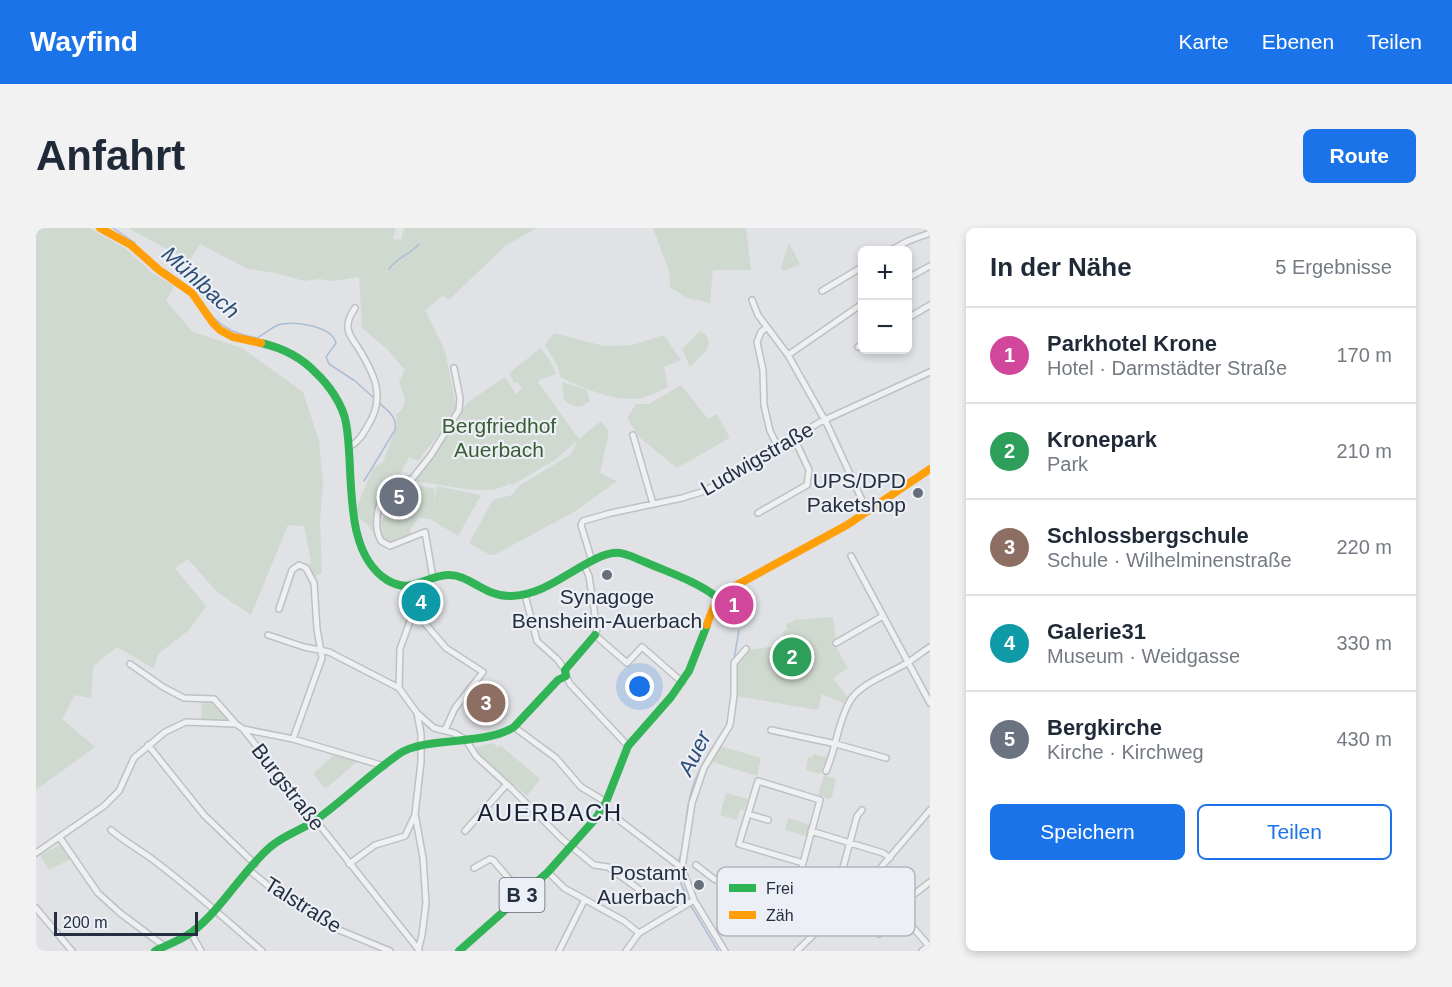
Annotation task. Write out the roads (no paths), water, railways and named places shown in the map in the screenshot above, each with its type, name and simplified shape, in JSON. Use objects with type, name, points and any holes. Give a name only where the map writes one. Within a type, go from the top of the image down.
[{"type":"main road","points":[[100,228],[125,240],[162,272],[185,287],[196,298],[215,327],[224,333],[236,339],[278,348],[316,371],[339,403],[346,421],[357,531],[362,549],[375,569],[390,582],[404,586],[421,584],[433,578],[455,576],[495,594],[525,595],[545,587],[588,563],[612,553],[622,553],[702,586],[718,598],[735,586],[831,535],[930,469]]},
{"type":"main road","name":"B 3","points":[[459,951],[548,873],[573,847],[604,805],[628,746],[682,682],[695,660],[718,598]]},
{"type":"main road","points":[[155,951],[191,933],[215,910],[269,848],[315,820],[401,752],[421,746],[501,733],[514,727],[565,673],[595,635]]},
{"type":"street","points":[[899,246],[930,233]]},
{"type":"street","points":[[912,276],[930,266]]},
{"type":"street","points":[[822,291],[858,269]]},
{"type":"street","points":[[752,300],[755,309],[788,355],[825,420],[867,511]]},
{"type":"street","points":[[912,316],[930,305]]},
{"type":"street","points":[[788,355],[858,307]]},
{"type":"street","points":[[349,447],[357,442],[369,424],[377,402],[371,368],[350,336],[347,327],[355,308]]},
{"type":"street","points":[[767,327],[757,342],[763,370],[764,405],[770,431],[778,447]]},
{"type":"street","points":[[433,578],[425,532],[409,536],[390,546],[381,541],[375,523],[388,488],[400,480],[412,479],[431,455],[459,410],[460,398],[454,368]]},
{"type":"street","name":"Ludwigstraße","points":[[588,563],[582,522],[705,491],[825,420],[930,372]]},
{"type":"street","points":[[633,435],[653,504]]},
{"type":"street","points":[[758,513],[807,485],[810,479],[809,470],[794,438]]},
{"type":"street","points":[[851,556],[930,704]]},
{"type":"street","points":[[588,563],[597,628],[595,635],[627,663],[642,647],[682,682]]},
{"type":"street","points":[[279,609],[292,570],[299,565],[306,568],[314,583],[317,629],[322,652],[293,739]]},
{"type":"street","points":[[399,688],[400,649],[421,584]]},
{"type":"street","points":[[525,595],[537,641],[558,660],[570,684],[628,746]]},
{"type":"street","points":[[412,615],[422,620],[446,648],[483,672],[455,708],[445,730]]},
{"type":"street","points":[[836,644],[882,616]]},
{"type":"street","points":[[268,635],[328,652],[399,688],[417,713],[434,728],[445,730],[466,740],[476,756],[594,865],[608,867],[640,890]]},
{"type":"street","points":[[826,771],[848,705],[856,693],[930,647]]},
{"type":"street","points":[[725,951],[694,900],[682,868],[692,803],[704,768],[728,731],[733,710],[734,663],[746,649]]},
{"type":"street","name":"Burgstraße","points":[[130,664],[163,687],[184,698],[214,699],[243,729],[418,951]]},
{"type":"street","points":[[417,713],[421,746],[415,814],[423,858],[426,903],[418,951]]},
{"type":"street","points":[[36,853],[104,806],[119,791],[134,758],[165,732],[186,722],[236,724]]},
{"type":"street","points":[[514,727],[556,758],[581,787],[682,868]]},
{"type":"street","points":[[243,729],[293,739],[384,766]]},
{"type":"street","points":[[771,730],[886,758]]},
{"type":"street","name":"Talstraße","points":[[148,745],[204,815],[285,899],[339,930],[390,951]]},
{"type":"street","points":[[802,867],[820,800],[758,781],[739,844],[803,863]]},
{"type":"street","points":[[465,831],[507,784]]},
{"type":"street","points":[[843,867],[857,816],[862,810]]},
{"type":"street","points":[[748,813],[768,820]]},
{"type":"street","points":[[881,867],[929,813]]},
{"type":"street","points":[[349,864],[375,845],[405,836],[415,814]]},
{"type":"street","points":[[111,830],[215,910],[262,951]]},
{"type":"street","points":[[811,831],[883,853],[890,858]]},
{"type":"street","points":[[60,838],[98,893],[120,913],[164,946]]},
{"type":"street","points":[[474,868],[490,859],[493,860],[523,895]]},
{"type":"street","points":[[696,865],[717,880]]},
{"type":"street","points":[[548,873],[564,888],[624,921],[639,933]]},
{"type":"street","points":[[915,893],[930,882]]},
{"type":"street","points":[[626,951],[639,933],[694,900]]},
{"type":"street","points":[[559,951],[584,901]]},
{"type":"street","points":[[36,908],[72,951]]},
{"type":"street","points":[[915,930],[929,946],[922,951]]},
{"type":"street","points":[[191,933],[201,951]]},
{"type":"street","points":[[797,951],[812,936]]},
{"type":"waterway","name":"Mühlbach","points":[[113,228],[135,243]]},
{"type":"waterway","points":[[389,269],[419,244]]},
{"type":"waterway","name":"Mühlbach","points":[[165,270],[195,291]]},
{"type":"waterway","name":"Mühlbach","points":[[211,315],[232,331],[257,338],[275,326],[293,323],[327,332],[336,343],[326,357],[329,364],[355,381],[375,399]]},
{"type":"waterway","name":"Mühlbach","points":[[364,481],[396,425],[388,411],[378,402]]},
{"type":"waterway","name":"Auer","points":[[734,659],[739,630]]},
{"type":"waterway","name":"Auer","points":[[726,728],[729,715]]},
{"type":"waterway","name":"Auer","points":[[685,829],[688,803],[695,781],[718,739]]},
{"type":"waterway","name":"Auer","points":[[682,848],[683,842]]},
{"type":"waterway","name":"Auer","points":[[679,861],[680,856]]},
{"type":"waterway","name":"Auer","points":[[678,877],[688,899]]},
{"type":"waterway","name":"Auer","points":[[691,906],[718,951]]},
{"type":"place","name":"UPS/DPD Paketshop","points":[[918,493]]},
{"type":"place","name":"Bergkirche","points":[[399,497]]},
{"type":"place","name":"Synagoge Bensheim-Auerbach","points":[[607,575]]},
{"type":"place","name":"Galerie31","points":[[421,602]]},
{"type":"place","name":"Parkhotel Krone","points":[[734,605]]},
{"type":"place","name":"Kronepark","points":[[792,657]]},
{"type":"place","name":"Schlossbergschule","points":[[486,703]]},
{"type":"place","name":"Postamt Auerbach","points":[[699,885]]},
{"type":"district","name":"AUERBACH","points":[[550,813]]},
{"type":"park label","name":"Bergfriedhof Auerbach","points":[[499,438]]}]
